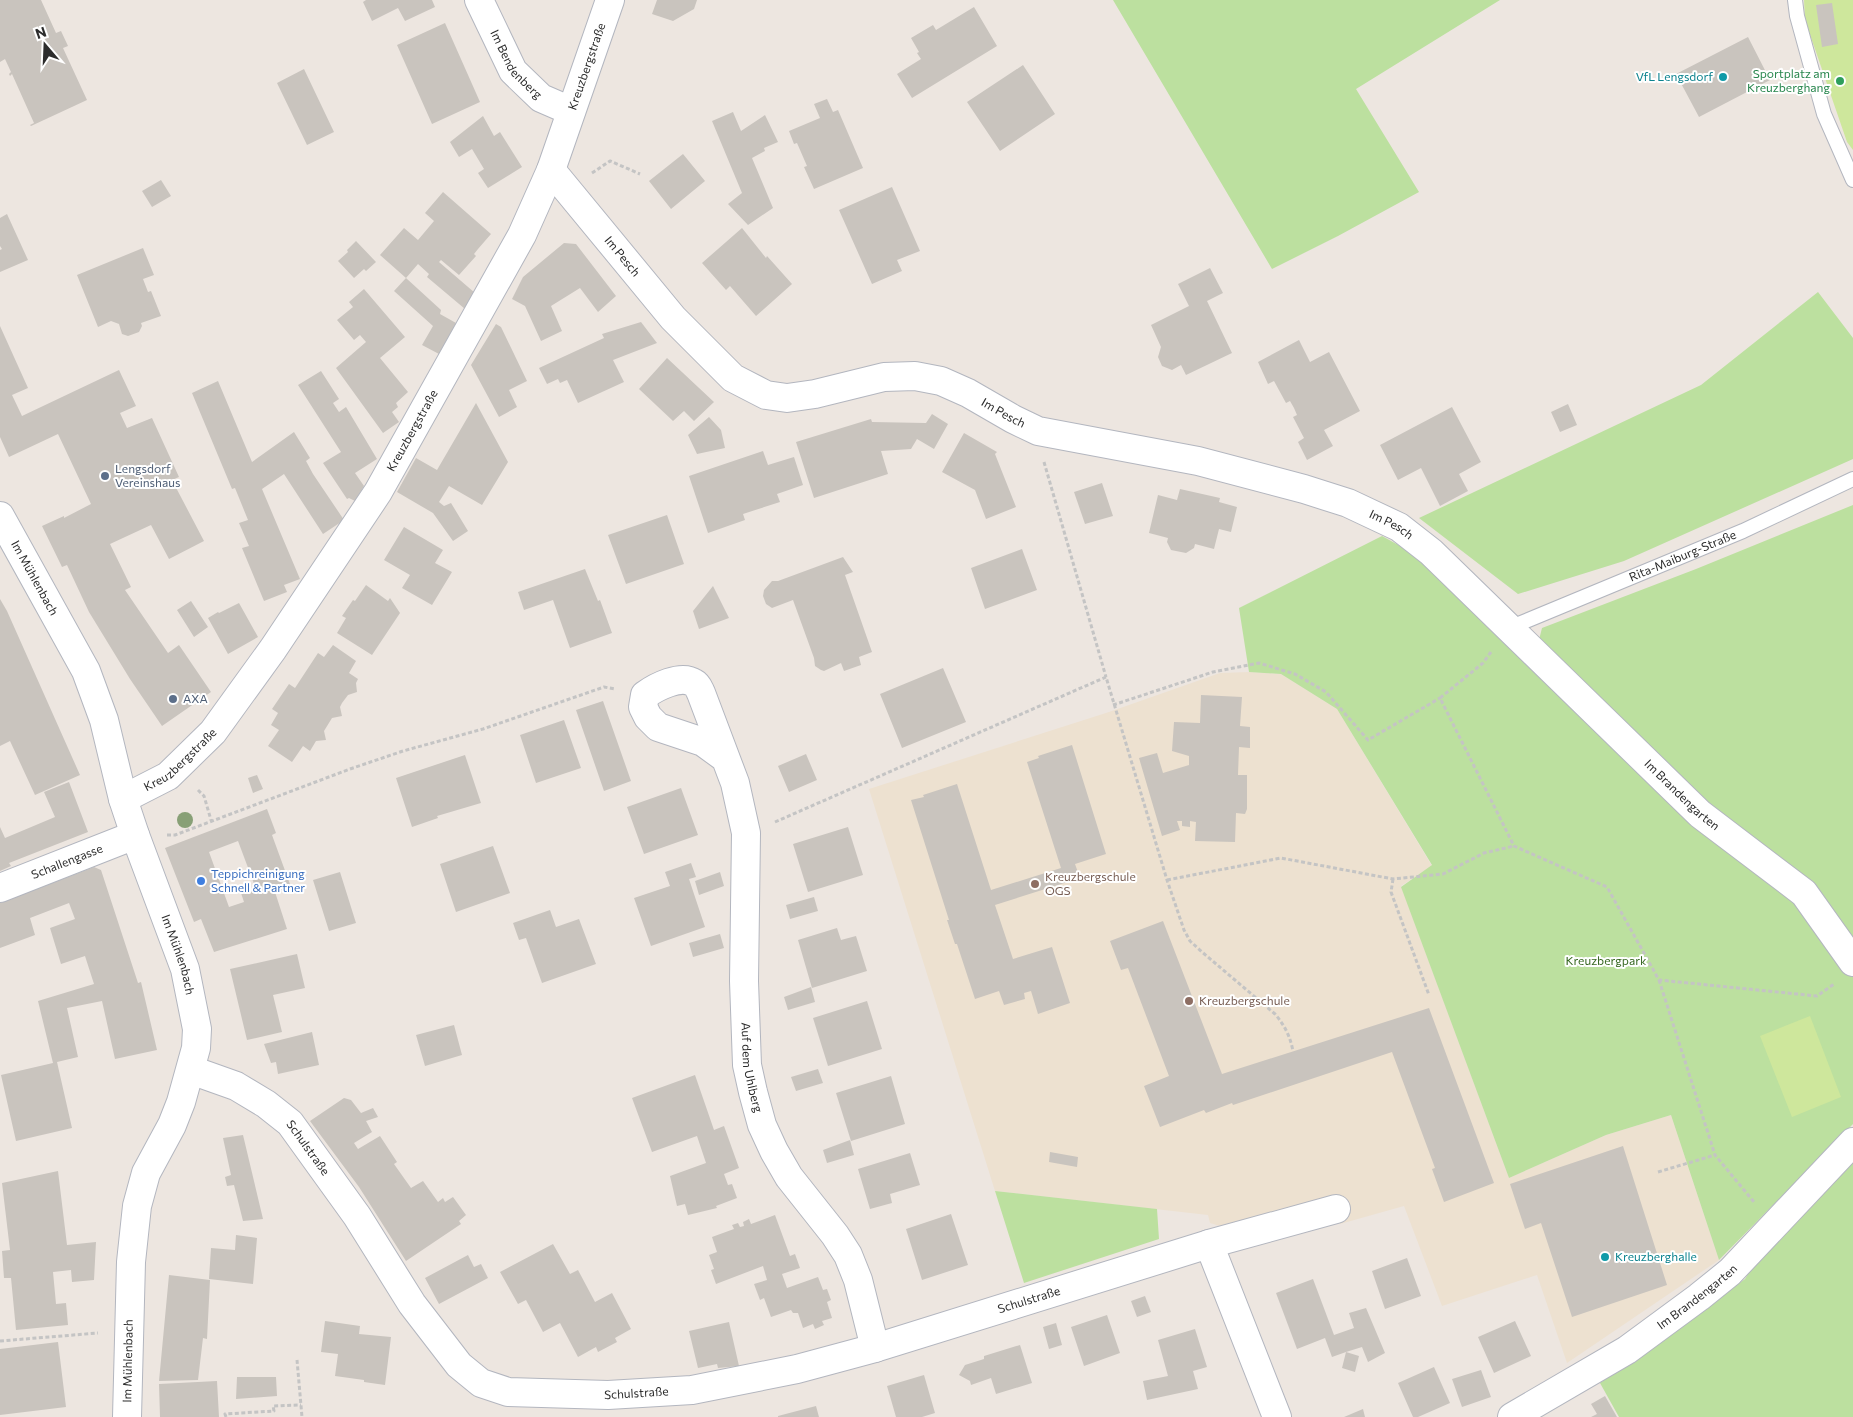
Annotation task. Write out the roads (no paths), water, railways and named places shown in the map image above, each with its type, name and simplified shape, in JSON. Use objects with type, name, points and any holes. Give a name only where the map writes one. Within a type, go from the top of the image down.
[{"type":"street","name":"Im Bendenberg","points":[[479,0],[512,71],[541,98],[571,111]]},
{"type":"street","name":"Kreuzbergstraße","points":[[124,799],[168,776],[213,732],[273,649],[378,492],[522,235],[551,170],[610,0]]},
{"type":"street","name":"Im Pesch","points":[[551,170],[673,318],[733,378],[748,387],[766,395],[787,398],[815,394],[884,377],[915,376],[941,381],[968,393],[1038,431],[1198,461],[1304,488],[1348,503],[1399,527],[1431,552],[1509,628]]},
{"type":"street","name":"Im Mühlenbach","points":[[0,516],[86,671],[104,720],[135,835],[185,969],[197,1029],[196,1048],[191,1070],[172,1125],[146,1174],[137,1206],[131,1262],[127,1417]]},
{"type":"street","name":"Im Brandengarten","points":[[1509,628],[1700,814],[1804,893],[1853,962]]},
{"type":"street","name":"Auf dem Uhlberg","points":[[724,758],[735,783],[746,833],[744,981],[747,1065],[753,1092],[762,1124],[774,1151],[789,1177],[848,1255],[858,1280],[875,1348]]},
{"type":"street","name":"Schallengasse","points":[[0,888],[135,835]]},
{"type":"street","name":"Schulstraße","points":[[191,1070],[236,1086],[266,1104],[290,1124],[357,1216],[412,1304],[459,1365],[481,1383],[508,1392],[608,1395],[692,1390],[797,1369],[875,1348],[1210,1244],[1336,1209]]},
{"type":"street","name":"Im Brandengarten","points":[[1512,1417],[1627,1350],[1730,1272],[1853,1142]]},
{"type":"street","points":[[1210,1244],[1277,1417]]},
{"type":"lane","points":[[1795,0],[1797,16],[1824,114],[1853,180]]},
{"type":"lane","name":"Rita-Maiburg-Straße","points":[[1509,628],[1743,531],[1853,478]]},
{"type":"place","name":"VfL Lengsdorf","points":[[1723,77]]},
{"type":"place","name":"Sportplatz am Kreuzberghang","points":[[1840,81]]},
{"type":"place","name":"Lengsdorf Vereinshaus","points":[[105,476]]},
{"type":"place","name":"AXA","points":[[173,699]]},
{"type":"place","name":"Teppichreinigung Schnell & Partner","points":[[201,881]]},
{"type":"place","name":"Kreuzbergschule OGS","points":[[1035,884]]},
{"type":"place","name":"Kreuzbergschule","points":[[1189,1001]]},
{"type":"place","name":"Kreuzberghalle","points":[[1605,1257]]},
{"type":"park label","name":"Kreuzbergpark","points":[[1606,961]]}]
